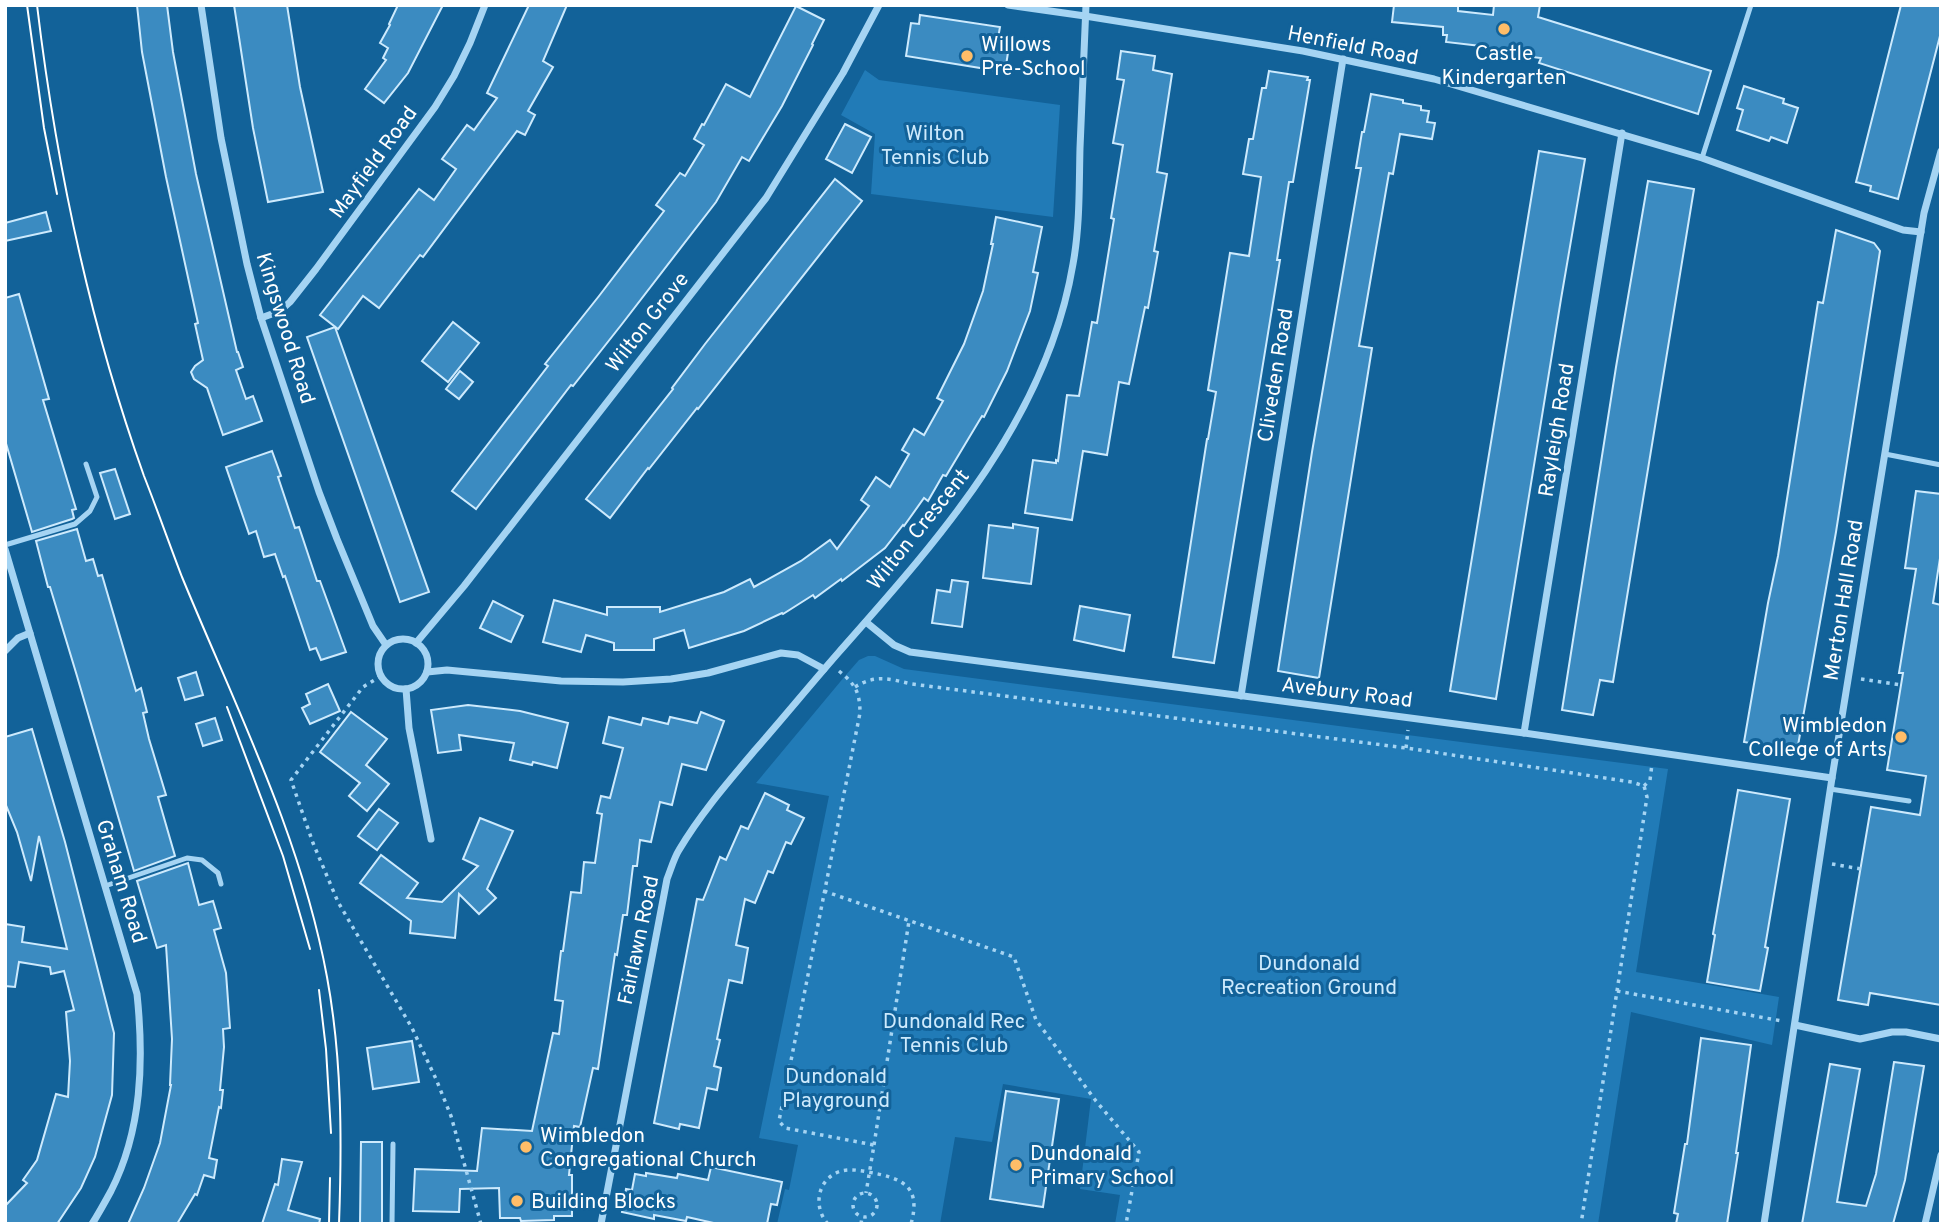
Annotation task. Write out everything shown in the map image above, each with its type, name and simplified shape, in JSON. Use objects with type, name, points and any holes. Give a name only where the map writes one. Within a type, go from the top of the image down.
[{"type":"street","name":"Kingswood Road","points":[[201,5],[221,138],[261,318],[319,492],[373,626],[386,645]]},
{"type":"street","name":"Mayfield Road","points":[[261,318],[280,311],[290,302],[435,107],[464,54],[485,5]]},
{"type":"street","name":"Wilton Grove","points":[[416,643],[464,586],[766,198],[844,73],[879,5]]},
{"type":"street","name":"Henfield Road","points":[[1008,5],[1343,59],[1434,79],[1702,158],[1903,230],[1921,232]]},
{"type":"street","name":"Wilton Crescent","points":[[826,666],[950,520],[988,469],[1011,433],[1052,342],[1065,301],[1078,225],[1086,5]]},
{"type":"street","name":"Cliveden Road","points":[[1241,696],[1343,59]]},
{"type":"street","name":"Rayleigh Road","points":[[1524,733],[1622,133]]},
{"type":"street","name":"Merton Hall Road","points":[[1764,1224],[1830,789],[1921,232],[1927,198],[1941,151]]},
{"type":"street","name":"Graham Road","points":[[5,547],[137,994],[142,1063],[139,1096],[127,1152],[112,1189],[92,1224]]},
{"type":"street","name":"Avebury Road","points":[[866,622],[894,645],[910,652],[1524,733],[1832,778]]},
{"type":"street","points":[[5,651],[18,638],[30,633]]},
{"type":"street","points":[[406,639],[424,650],[428,661],[423,680],[406,689],[387,684],[377,665],[379,654],[386,645],[406,639]]},
{"type":"street","points":[[427,672],[447,670],[561,681],[624,682],[708,673],[781,653],[798,655],[826,666]]},
{"type":"street","name":"Fairlawn Road","points":[[601,1224],[664,891],[674,861],[697,822],[826,666]]},
{"type":"street","points":[[406,689],[409,728],[431,839]]},
{"type":"street","points":[[1795,1025],[1860,1039],[1892,1032],[1941,1039]]},
{"type":"street","points":[[1925,1224],[1941,1155]]},
{"type":"lane","points":[[1702,158],[1751,5]]},
{"type":"lane","points":[[1885,454],[1941,465]]},
{"type":"lane","points":[[5,547],[75,524],[90,512],[97,497],[86,464]]},
{"type":"lane","points":[[1830,789],[1909,801]]},
{"type":"lane","points":[[105,886],[187,858],[202,860],[218,873],[221,884]]},
{"type":"lane","points":[[393,1144],[393,1224]]},
{"type":"path","points":[[826,666],[855,687],[860,700],[860,713],[779,1121],[785,1128],[874,1144]]},
{"type":"path","points":[[381,676],[363,687],[291,780],[313,843],[338,902],[412,1028],[436,1079],[451,1116],[481,1224]]},
{"type":"path","points":[[1849,676],[1901,685]]},
{"type":"path","points":[[855,687],[867,679],[879,678],[1406,748],[1644,786]]},
{"type":"path","points":[[1644,786],[1650,780],[1655,752]]},
{"type":"path","points":[[1581,1224],[1647,797],[1644,786]]},
{"type":"path","points":[[1819,861],[1861,869]]},
{"type":"path","points":[[824,891],[1014,957],[1036,1020],[1139,1152],[1126,1224]]},
{"type":"path","points":[[866,1193],[909,921]]},
{"type":"path","points":[[1617,991],[1795,1025]]},
{"type":"path","points":[[828,1224],[819,1209],[818,1200],[825,1182],[833,1174],[854,1170],[889,1176],[906,1186],[915,1202],[911,1224]]},
{"type":"path","points":[[866,1193],[873,1196],[877,1207],[873,1214],[862,1217],[853,1210],[853,1202],[858,1195],[866,1193]]},
{"type":"path","points":[[861,1224],[862,1217]]},
{"type":"green space","name":"Wilton Tennis Club","points":[[865,70],[879,80],[1060,105],[1053,217],[871,194],[875,134],[841,115]]},
{"type":"green space","name":"Dundonald Recreation Ground","points":[[875,656],[904,669],[1668,769],[1636,972],[1779,997],[1772,1045],[1631,1012],[1598,1224],[1115,1224],[1120,1195],[1080,1189],[1091,1099],[1003,1084],[992,1142],[955,1137],[940,1224],[777,1224],[785,1189],[789,1190],[798,1145],[759,1138],[829,796],[756,783],[859,660]]},
{"type":"building","points":[[137,5],[167,5],[196,174],[237,352],[243,367],[236,370],[246,399],[253,396],[262,421],[223,435],[207,388],[194,379],[191,372],[203,360],[195,324],[198,323],[142,52]]},
{"type":"building","points":[[234,5],[287,5],[300,87],[323,192],[268,202],[253,128]]},
{"type":"building","points":[[398,5],[443,5],[408,73],[384,103],[365,89],[386,60],[383,58],[388,48],[380,43]]},
{"type":"building","points":[[529,5],[567,5],[543,61],[553,67],[528,111],[535,115],[525,135],[517,131],[423,257],[420,255],[379,308],[363,296],[338,329],[320,315],[419,189],[434,200],[456,169],[442,159],[467,125],[474,130],[497,98],[487,93]]},
{"type":"building","points":[[1394,5],[1458,5],[1458,11],[1493,15],[1494,5],[1540,5],[1538,17],[1711,71],[1698,114],[1539,63],[1541,58],[1489,52],[1489,47],[1446,42],[1447,35],[1443,35],[1443,27],[1392,22]]},
{"type":"building","points":[[1901,5],[1941,5],[1941,32],[1898,199],[1870,191],[1871,186],[1856,182]]},
{"type":"building","points":[[796,6],[824,20],[782,106],[749,161],[742,157],[716,202],[476,509],[452,491],[548,366],[545,364],[664,211],[656,205],[680,173],[685,176],[704,145],[694,139],[726,84],[750,97]]},
{"type":"building","points":[[920,15],[1000,27],[997,44],[1009,46],[1005,72],[906,56],[911,23],[919,24]]},
{"type":"building","points":[[1121,51],[1155,56],[1153,70],[1172,74],[1157,172],[1167,174],[1148,308],[1145,307],[1129,384],[1119,382],[1107,455],[1083,451],[1072,520],[1025,513],[1033,460],[1058,461],[1067,395],[1079,396],[1092,322],[1097,323],[1123,145],[1113,143],[1124,80],[1117,79]]},
{"type":"building","points":[[1269,71],[1308,77],[1307,80],[1310,80],[1293,182],[1289,182],[1277,260],[1280,260],[1214,663],[1173,657],[1216,392],[1208,390],[1230,253],[1249,256],[1261,177],[1243,174],[1249,139],[1253,139],[1262,88],[1266,88]]},
{"type":"building","points":[[1744,86],[1784,99],[1783,103],[1798,108],[1787,143],[1771,137],[1769,141],[1737,130],[1743,110],[1737,108]]},
{"type":"building","points":[[1371,94],[1421,106],[1421,110],[1429,111],[1427,122],[1435,123],[1432,139],[1400,134],[1393,174],[1389,173],[1359,346],[1372,348],[1319,678],[1278,671],[1312,452],[1361,168],[1356,168]]},
{"type":"building","points":[[845,124],[871,137],[852,173],[826,159]]},
{"type":"building","points":[[1539,151],[1585,159],[1496,699],[1450,691]]},
{"type":"building","points":[[835,179],[862,201],[610,518],[586,499]]},
{"type":"building","points":[[1648,181],[1694,189],[1613,682],[1600,680],[1593,715],[1562,710]]},
{"type":"building","points":[[46,212],[51,231],[5,241],[5,223]]},
{"type":"building","points":[[996,217],[1042,227],[1033,272],[1038,273],[1030,311],[1007,371],[984,417],[982,416],[928,501],[924,498],[885,548],[815,598],[813,595],[783,614],[744,631],[689,648],[684,630],[654,639],[654,650],[614,650],[614,643],[586,635],[581,652],[543,642],[554,600],[607,615],[607,607],[660,607],[660,612],[724,592],[750,579],[754,587],[801,561],[830,540],[837,549],[869,506],[861,500],[876,477],[890,487],[909,454],[902,450],[914,429],[924,435],[943,401],[937,398],[964,344],[983,291]]},
{"type":"building","points":[[1836,230],[1874,243],[1880,251],[1836,532],[1797,751],[1744,742],[1778,556],[1818,302],[1823,303]]},
{"type":"building","points":[[19,294],[49,399],[43,400],[76,509],[72,510],[74,518],[32,532],[5,440],[5,298]]},
{"type":"building","points":[[453,322],[479,343],[448,382],[422,361]]},
{"type":"building","points":[[335,327],[429,592],[400,602],[307,337]]},
{"type":"building","points":[[460,371],[473,382],[459,399],[446,389]]},
{"type":"building","points":[[272,451],[295,528],[299,527],[317,581],[320,581],[346,652],[321,660],[316,648],[310,650],[275,554],[264,557],[256,531],[249,534],[226,467]]},
{"type":"building","points":[[115,469],[130,514],[115,519],[100,473]]},
{"type":"building","name":"Wimbledon College of Arts","points":[[1916,491],[1941,494],[1941,552],[1933,603],[1941,605],[1941,1005],[1870,993],[1868,1005],[1838,1000],[1871,807],[1920,815],[1926,776],[1887,770],[1916,569],[1905,568]]},
{"type":"building","points":[[1013,524],[1038,528],[1031,584],[983,578],[989,525],[1013,528]]},
{"type":"building","points":[[77,529],[86,561],[93,559],[98,576],[102,575],[136,691],[141,688],[147,712],[143,713],[149,739],[166,795],[158,797],[175,856],[134,871],[36,541]]},
{"type":"building","points":[[952,580],[968,582],[962,627],[932,623],[937,590],[950,592]]},
{"type":"building","points":[[493,601],[523,616],[511,642],[480,628]]},
{"type":"building","points":[[1080,606],[1130,615],[1124,651],[1074,640]]},
{"type":"building","points":[[196,672],[203,695],[185,700],[178,678]]},
{"type":"building","points":[[328,684],[340,711],[310,724],[302,708],[310,704],[306,694]]},
{"type":"building","points":[[468,705],[520,711],[568,723],[557,768],[510,760],[514,743],[459,735],[461,750],[438,753],[431,710]]},
{"type":"building","points":[[351,712],[387,739],[366,765],[389,784],[367,811],[349,796],[360,783],[320,752]]},
{"type":"building","points":[[701,712],[724,721],[706,770],[682,764],[672,805],[660,802],[651,842],[640,840],[637,866],[633,866],[627,915],[623,915],[617,955],[615,954],[598,1069],[593,1068],[580,1127],[574,1126],[569,1175],[572,1175],[572,1216],[554,1216],[554,1220],[521,1221],[520,1218],[500,1218],[499,1188],[460,1189],[459,1212],[413,1211],[415,1169],[477,1171],[482,1128],[532,1131],[553,1033],[559,1034],[563,1001],[555,1000],[571,892],[581,893],[584,862],[595,863],[602,814],[597,813],[601,796],[610,798],[623,748],[603,743],[609,717],[641,725],[643,718],[668,724],[670,717],[697,723]]},
{"type":"building","points":[[215,718],[222,740],[203,746],[196,724]]},
{"type":"building","points":[[32,729],[65,842],[114,1033],[112,1095],[95,1157],[81,1188],[57,1224],[5,1224],[5,1206],[27,1183],[23,1180],[37,1160],[56,1094],[68,1097],[70,1061],[66,1012],[74,1010],[64,971],[51,974],[50,967],[19,962],[15,987],[5,986],[5,924],[24,927],[22,942],[67,949],[39,836],[31,881],[17,832],[5,803],[5,737]]},
{"type":"building","points":[[1738,790],[1790,799],[1760,991],[1707,982]]},
{"type":"building","points":[[765,793],[789,805],[787,810],[804,818],[791,844],[786,842],[773,873],[768,871],[755,903],[745,899],[736,945],[748,948],[742,983],[729,980],[714,1066],[721,1068],[717,1090],[707,1088],[699,1128],[680,1124],[679,1129],[654,1123],[697,899],[703,900],[720,857],[726,860],[741,826],[748,829]]},
{"type":"building","points":[[379,809],[398,823],[377,850],[358,836]]},
{"type":"building","points":[[480,818],[513,831],[487,889],[496,898],[479,914],[459,894],[455,938],[410,933],[411,921],[360,883],[381,855],[418,883],[407,898],[442,902],[478,866],[463,859]]},
{"type":"building","points":[[188,863],[199,905],[213,901],[221,928],[214,930],[226,973],[230,1028],[223,1029],[220,1090],[223,1090],[209,1158],[217,1160],[214,1178],[204,1175],[197,1195],[195,1194],[177,1224],[128,1224],[160,1143],[171,1085],[172,1039],[166,945],[157,948],[137,881]]},
{"type":"building","points":[[1701,1038],[1751,1045],[1727,1224],[1676,1224],[1678,1214],[1674,1213],[1687,1144]]},
{"type":"building","points":[[412,1041],[419,1082],[373,1089],[367,1048]]},
{"type":"building","points":[[1894,1062],[1924,1066],[1905,1180],[1893,1224],[1802,1224],[1830,1064],[1860,1069],[1837,1202],[1866,1206],[1876,1174]]},
{"type":"building","points":[[1006,1091],[1059,1099],[1043,1207],[990,1199]]},
{"type":"building","points":[[361,1142],[382,1142],[382,1224],[360,1224]]},
{"type":"building","points":[[282,1159],[302,1162],[288,1210],[320,1219],[319,1224],[262,1224],[275,1184],[278,1185]]},
{"type":"building","points":[[711,1167],[782,1182],[777,1205],[771,1204],[767,1224],[718,1224],[687,1217],[686,1221],[654,1215],[654,1219],[622,1212],[626,1189],[632,1190],[635,1174],[677,1178],[678,1174],[708,1180]]},
{"type":"tram line","points":[[27,5],[44,128],[57,194]]},
{"type":"tram line","points":[[37,5],[65,184],[77,244],[107,361],[144,476],[182,577],[284,823],[316,925],[336,1038],[340,1131],[339,1224]]},
{"type":"tram line","points":[[227,707],[283,856],[310,949]]},
{"type":"tram line","points":[[319,990],[331,1133]]},
{"type":"tram line","points":[[329,1224],[330,1178]]},
{"type":"place","name":"Castle Kindergarten","points":[[1504,29]]},
{"type":"place","name":"Willows Pre-School","points":[[967,56]]},
{"type":"place","name":"Wimbledon College of Arts","points":[[1901,737]]},
{"type":"place","name":"Wimbledon Congregational Church","points":[[526,1147]]},
{"type":"place","name":"Dundonald Primary School","points":[[1016,1165]]},
{"type":"place","name":"Building Blocks","points":[[517,1201]]},
{"type":"park label","name":"Dundonald Rec Tennis Club","points":[[954,1033]]},
{"type":"park label","name":"Dundonald Playground","points":[[836,1088]]}]
